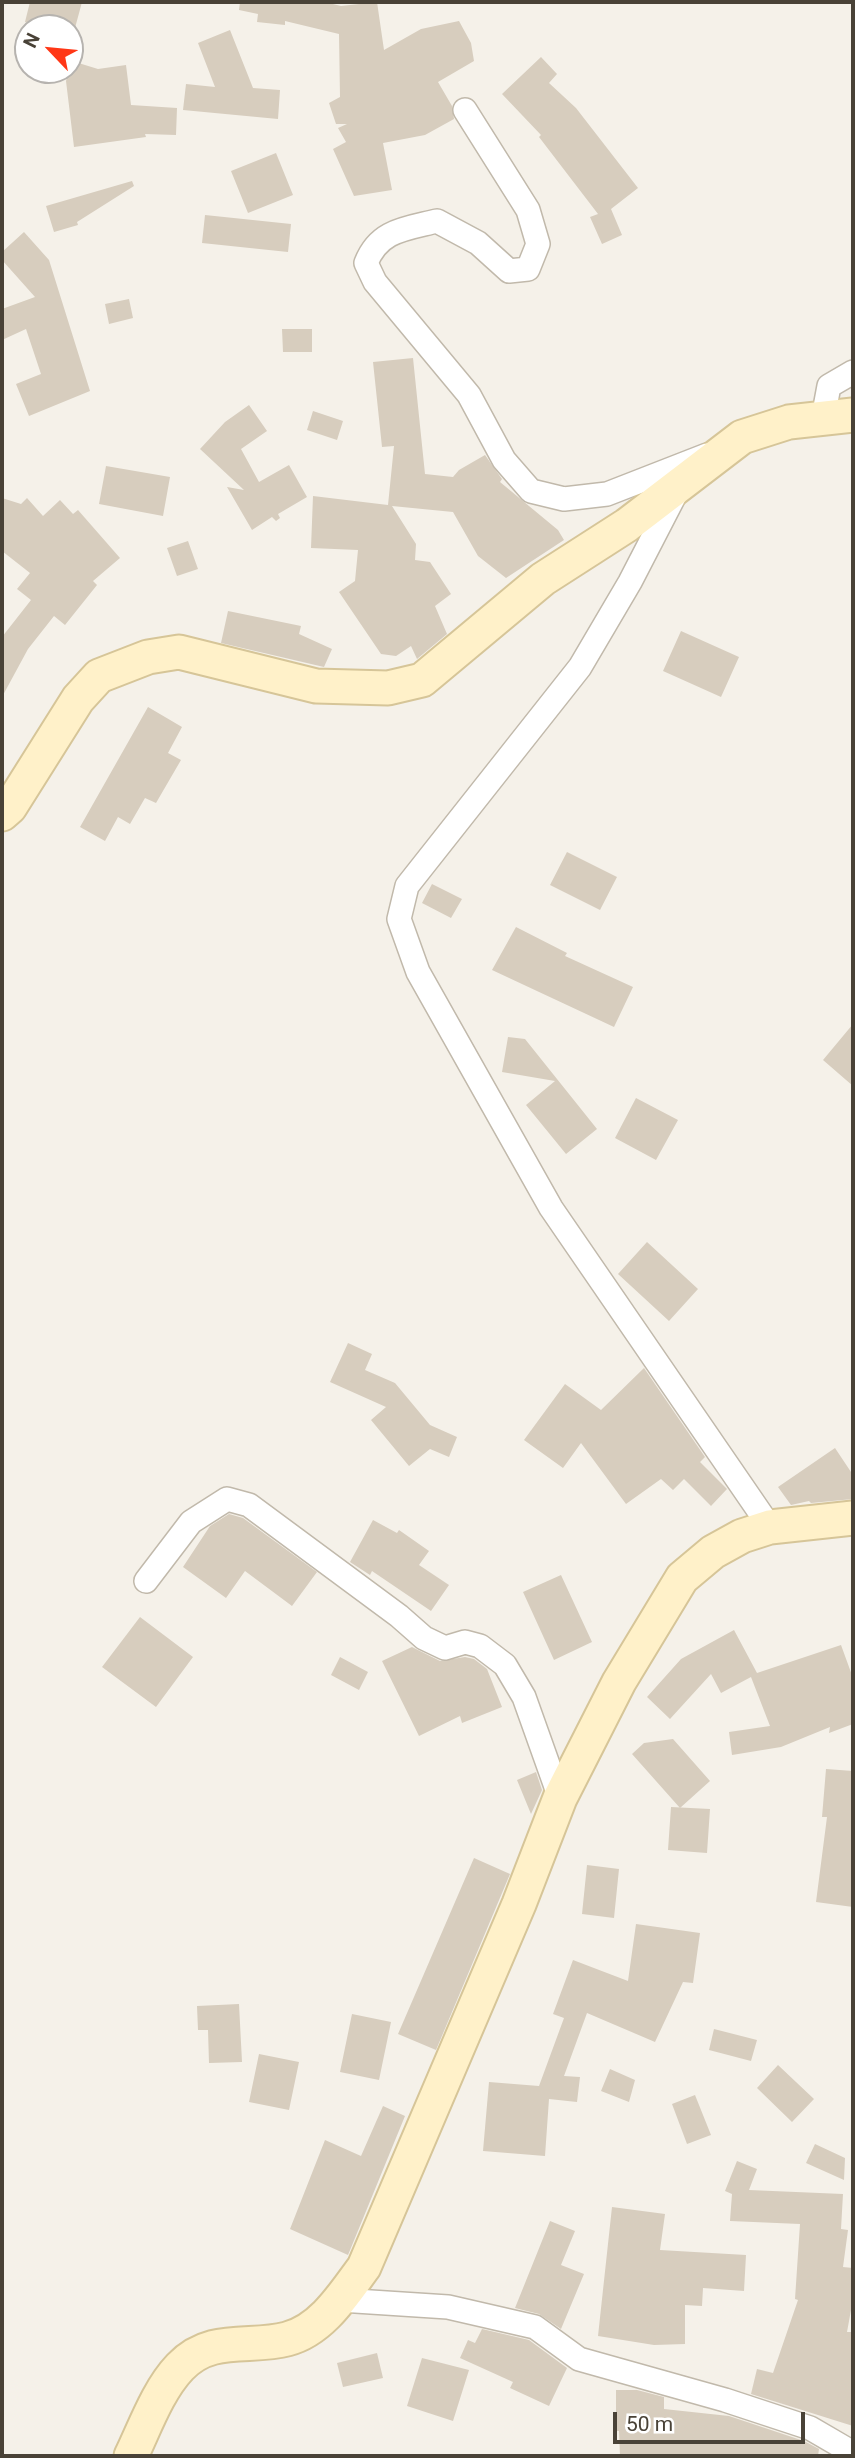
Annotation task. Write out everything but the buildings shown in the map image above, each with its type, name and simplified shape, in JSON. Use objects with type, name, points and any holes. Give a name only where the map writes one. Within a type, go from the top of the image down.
[{"type":"street","points":[[465,110],[528,210],[538,244],[528,269],[509,271],[478,243],[437,221],[397,231],[373,246],[366,263],[375,282],[470,396],[504,460],[531,491],[564,499],[607,494],[671,467],[727,448]]},
{"type":"street","points":[[2,814],[10,807],[78,699],[99,676],[148,657],[179,652],[316,686],[388,688],[422,680],[543,579],[627,525],[742,437],[789,422],[838,417],[829,386],[853,372]]},
{"type":"street","points":[[680,485],[630,582],[580,667],[407,886],[399,919],[418,972],[551,1208],[770,1527]]},
{"type":"street","points":[[146,1581],[191,1522],[227,1499],[249,1505],[399,1616],[424,1638],[445,1648],[465,1642],[480,1646],[505,1665],[524,1697],[560,1798]]},
{"type":"street","points":[[131,2456],[163,2393],[181,2366],[205,2350],[227,2344],[287,2339],[313,2326],[340,2300],[364,2267],[560,1798],[620,1682],[682,1577],[713,1552],[742,1536],[770,1527],[853,1518]]},
{"type":"street","points":[[340,2300],[448,2307],[535,2327],[579,2359],[725,2400],[797,2424],[853,2453]]}]
